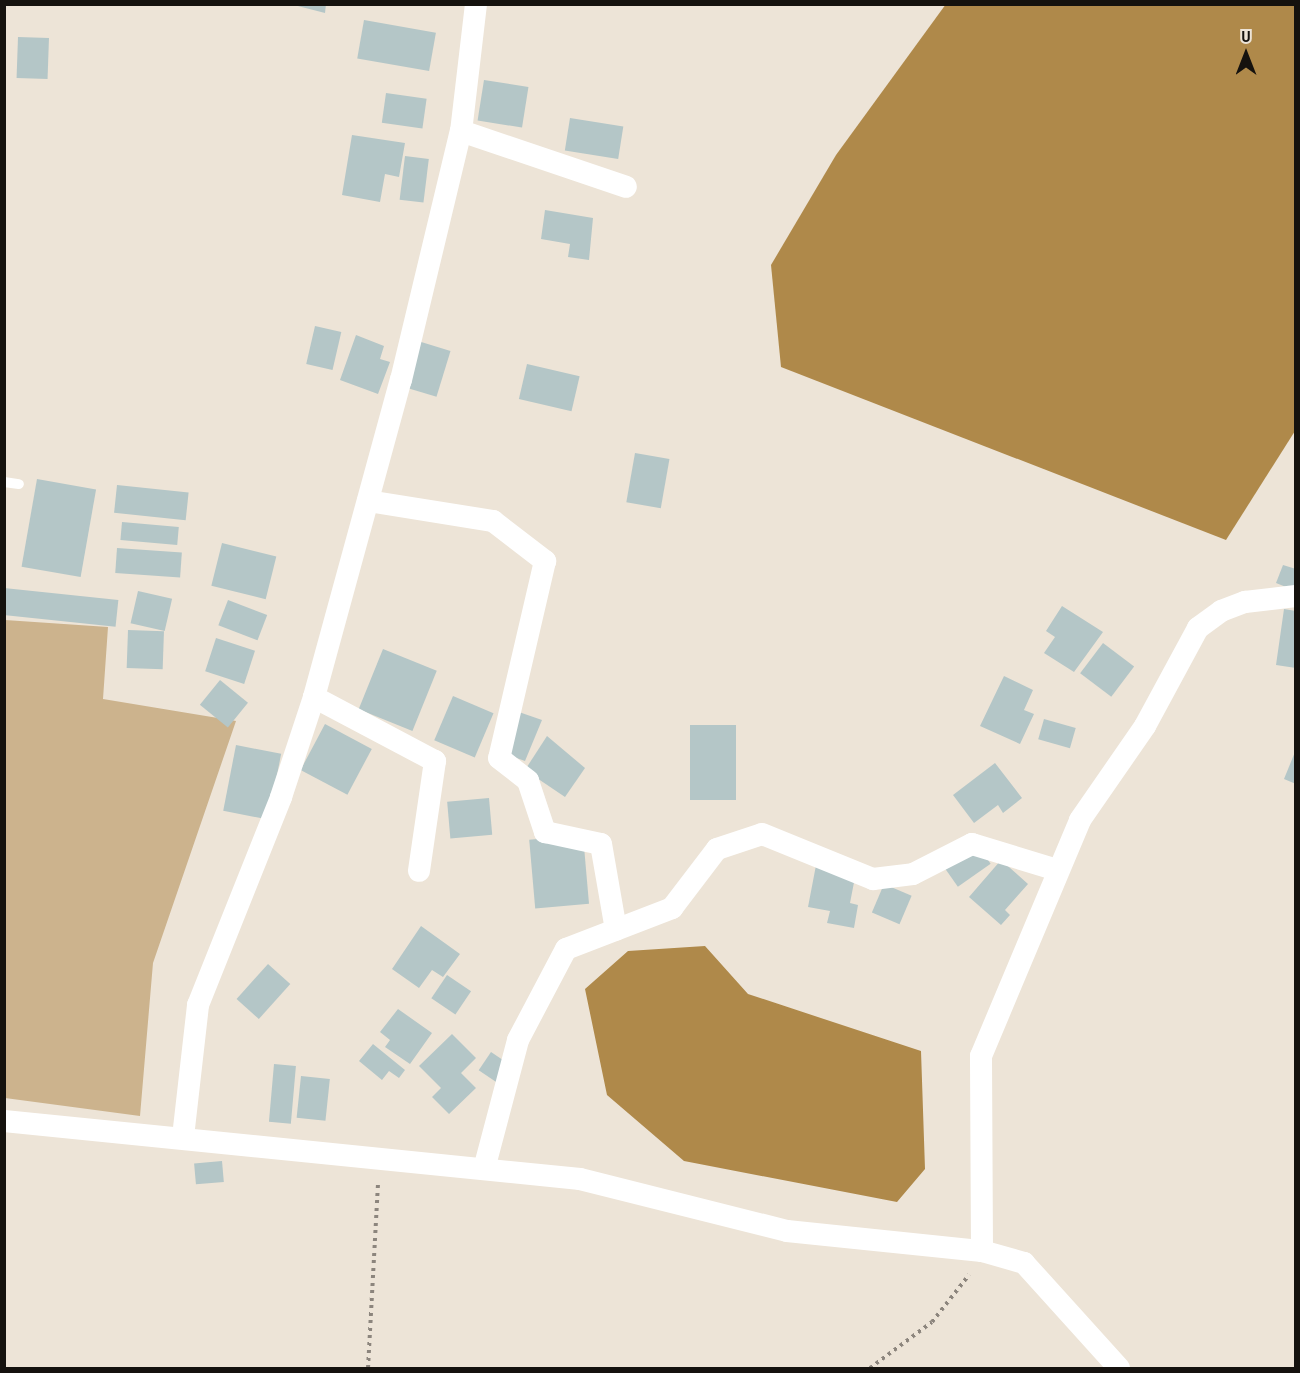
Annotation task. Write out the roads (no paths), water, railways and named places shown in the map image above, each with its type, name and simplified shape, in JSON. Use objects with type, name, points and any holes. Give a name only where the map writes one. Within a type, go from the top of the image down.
[{"type":"street","points":[[183,1137],[198,1005],[281,797],[314,697],[368,501],[461,131],[476,4]]},
{"type":"street","points":[[461,131],[626,187]]},
{"type":"street","points":[[368,501],[493,521],[545,561],[498,758],[528,781],[545,832],[601,844],[616,930]]},
{"type":"street","points":[[982,1251],[981,1056],[1044,916],[1057,870],[1080,820],[1145,726],[1198,628],[1221,610],[1245,602],[1296,596]]},
{"type":"street","points":[[314,697],[435,761],[419,871]]},
{"type":"street","points":[[484,1168],[518,1040],[566,950],[672,908],[717,849],[762,834],[873,879],[913,874],[972,844],[1057,870]]},
{"type":"street","points":[[4,1121],[183,1137],[589,1181],[787,1231],[982,1251],[1024,1263],[1119,1367]]},
{"type":"lane","points":[[4,482],[19,484]]}]
